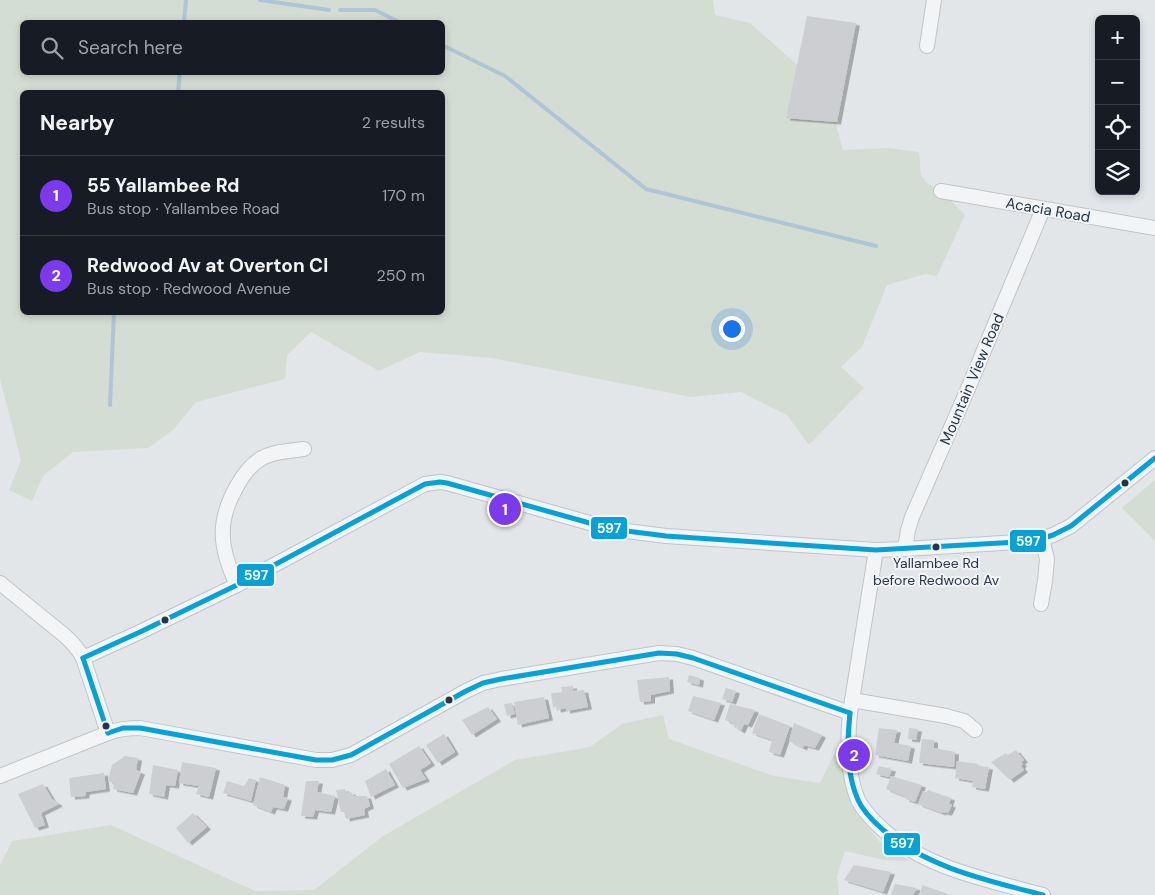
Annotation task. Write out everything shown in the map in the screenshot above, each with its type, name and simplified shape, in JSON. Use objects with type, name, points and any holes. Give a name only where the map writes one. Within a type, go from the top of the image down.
[{"type":"street","points":[[928,46],[934,0]]},
{"type":"street","name":"Acacia Road","points":[[941,191],[1155,228]]},
{"type":"street","name":"Mountain View Road","points":[[905,549],[912,517],[1043,209]]},
{"type":"street","points":[[237,585],[228,567],[222,542],[222,527],[230,497],[252,465],[263,457],[278,452],[304,449]]},
{"type":"street","points":[[83,658],[237,585],[425,484],[440,482],[628,532],[876,550],[905,549],[1034,541],[1053,535],[1071,526],[1155,458]]},
{"type":"street","points":[[1041,604],[1047,559],[1042,539]]},
{"type":"street","points":[[876,550],[851,707],[848,748],[853,783],[859,801],[872,819],[894,840],[935,863],[963,873],[1043,895]]},
{"type":"street","points":[[0,584],[64,635],[79,651],[108,733]]},
{"type":"street","points":[[0,776],[122,728],[140,728],[316,760],[332,760],[351,756],[483,683],[659,653],[693,658],[851,707],[946,716],[964,721],[975,730]]},
{"type":"shaded area","points":[[0,0],[713,0],[715,15],[750,23],[796,64],[843,81],[836,125],[843,150],[888,148],[919,152],[921,175],[927,183],[941,191],[965,215],[937,276],[925,274],[887,285],[862,347],[841,367],[864,388],[809,445],[787,415],[741,392],[691,397],[492,358],[420,352],[379,371],[311,332],[287,355],[285,379],[196,402],[173,430],[148,448],[73,452],[43,476],[32,501],[9,490],[21,460],[0,379]]},
{"type":"shaded area","points":[[1155,480],[1155,541],[1122,508]]},
{"type":"shaded area","points":[[663,715],[669,739],[774,776],[820,783],[834,754],[840,761],[857,813],[880,842],[910,861],[884,860],[845,851],[837,876],[839,895],[0,895],[0,865],[12,841],[111,825],[255,891],[314,890],[383,836],[515,760],[590,747],[622,724]]},
{"type":"building","points":[[807,16],[856,23],[837,122],[786,118]]},
{"type":"building","points":[[689,675],[700,678],[699,685],[687,682]]},
{"type":"building","points":[[669,677],[670,691],[651,695],[651,701],[640,702],[637,680]]},
{"type":"building","points":[[573,686],[573,691],[584,690],[588,707],[566,711],[566,708],[557,710],[556,706],[553,708],[551,693],[562,692],[561,687]]},
{"type":"building","points":[[726,688],[736,691],[732,702],[722,699]]},
{"type":"building","points":[[693,696],[721,703],[714,720],[688,711]]},
{"type":"building","points":[[544,697],[549,718],[518,725],[514,702]]},
{"type":"building","points":[[512,703],[515,714],[507,716],[504,704]]},
{"type":"building","points":[[730,704],[755,710],[748,725],[744,724],[741,731],[734,727],[735,724],[725,720]]},
{"type":"building","points":[[488,707],[497,719],[472,735],[462,720]]},
{"type":"building","points":[[759,714],[790,726],[780,755],[769,752],[772,740],[752,733]]},
{"type":"building","points":[[794,723],[822,735],[815,748],[804,745],[803,748],[789,741]]},
{"type":"building","points":[[879,728],[897,730],[894,743],[911,746],[908,761],[875,755]]},
{"type":"building","points":[[909,728],[918,729],[916,740],[908,739]]},
{"type":"building","points":[[444,734],[455,752],[438,763],[426,745]]},
{"type":"building","points":[[922,739],[934,740],[934,748],[955,752],[954,767],[919,763]]},
{"type":"building","points":[[419,746],[431,763],[420,770],[426,779],[403,788],[389,764]]},
{"type":"building","points":[[1016,750],[1024,760],[1021,762],[1023,764],[1021,766],[1024,770],[1010,780],[991,762],[1006,753],[1008,755]]},
{"type":"building","points":[[125,756],[138,758],[136,770],[141,772],[133,793],[113,789],[114,783],[108,781],[112,765]]},
{"type":"building","points":[[957,761],[989,767],[985,789],[972,787],[973,781],[955,778]]},
{"type":"building","points":[[182,762],[216,768],[209,797],[196,794],[199,786],[179,783]]},
{"type":"building","points":[[153,765],[178,770],[175,786],[166,785],[164,797],[149,794]]},
{"type":"building","points":[[879,766],[892,769],[889,777],[876,774]]},
{"type":"building","points":[[386,769],[395,785],[371,797],[365,781]]},
{"type":"building","points":[[104,773],[106,789],[86,792],[85,796],[71,797],[69,778]]},
{"type":"building","points":[[891,776],[922,785],[915,802],[886,789]]},
{"type":"building","points":[[260,777],[285,785],[283,797],[288,798],[284,809],[273,807],[271,812],[253,805]]},
{"type":"building","points":[[249,778],[256,780],[251,801],[223,793],[227,781],[244,786]]},
{"type":"building","points":[[306,781],[319,781],[317,792],[335,796],[331,812],[315,810],[313,817],[301,816]]},
{"type":"building","points":[[43,784],[52,799],[59,804],[41,813],[45,825],[35,828],[18,794]]},
{"type":"building","points":[[345,789],[347,793],[351,792],[354,796],[367,796],[370,806],[364,809],[365,815],[346,819],[344,812],[341,812],[336,790]]},
{"type":"building","points":[[928,790],[951,798],[949,804],[952,805],[948,813],[942,813],[918,804],[923,791],[927,792]]},
{"type":"building","points":[[193,813],[207,827],[188,843],[176,828]]},
{"type":"building","points":[[854,865],[891,872],[883,892],[844,880]]},
{"type":"building","points":[[895,884],[917,888],[913,895],[891,895]]},
{"type":"building","points":[[922,885],[951,895],[920,895]]},
{"type":"waterway","points":[[184,20],[186,0]]},
{"type":"waterway","points":[[260,0],[329,10]]},
{"type":"waterway","points":[[340,10],[375,10],[395,20]]},
{"type":"waterway","points":[[445,46],[505,76],[646,189],[876,246]]},
{"type":"waterway","points":[[178,90],[180,75]]},
{"type":"waterway","points":[[110,405],[114,315]]},
{"type":"transit line","name":"597","points":[[83,658],[237,585],[425,484],[447,483],[611,529],[666,536],[876,550],[1034,541],[1053,535],[1071,526],[1155,458]]},
{"type":"transit line","name":"597","points":[[108,733],[123,728],[140,728],[316,760],[332,760],[351,755],[483,683],[659,653],[677,654],[693,658],[850,713]]},
{"type":"transit line","name":"597","points":[[83,658],[108,733]]},
{"type":"transit line","name":"597","points":[[850,713],[848,735],[849,768],[854,790],[868,816],[900,842],[938,863],[979,878],[1043,895]]},
{"type":"place","name":"55 Yallambee Rd","points":[[505,509]]},
{"type":"place","name":"Yallambee Rd before Redwood Av","points":[[936,547]]},
{"type":"place","name":"Redwood Av at Overton Cl","points":[[854,755]]}]
